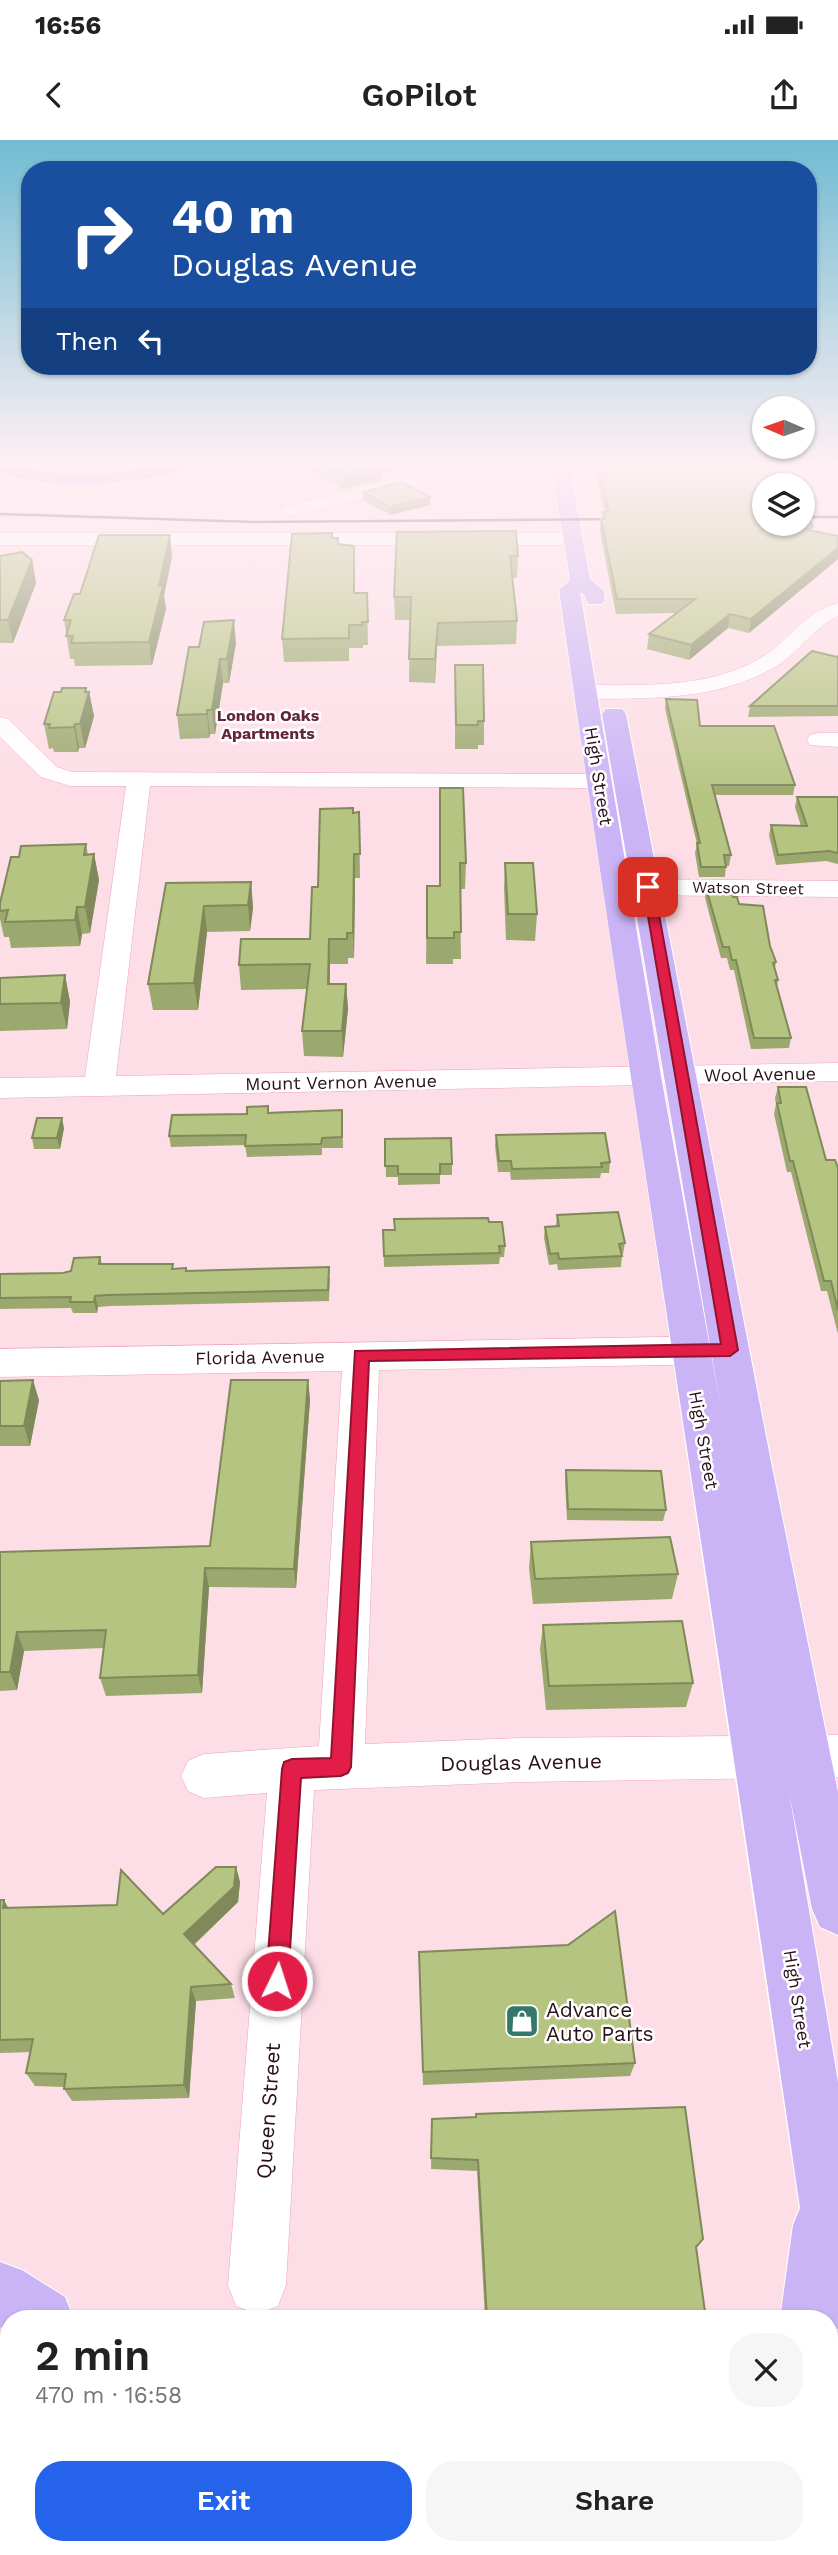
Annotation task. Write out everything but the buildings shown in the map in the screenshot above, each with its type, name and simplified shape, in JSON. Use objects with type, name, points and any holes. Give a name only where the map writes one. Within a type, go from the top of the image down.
[{"type":"main road","name":"High Street","points":[[579,577],[580,582]]},
{"type":"main road","name":"High Street","points":[[580,582],[594,590],[598,621]]},
{"type":"main road","name":"High Street","points":[[580,582],[569,590],[600,684],[648,887],[682,1075],[709,1351]]},
{"type":"main road","name":"High Street","points":[[600,684],[599,781],[645,1076],[838,1909]]},
{"type":"main road","name":"High Street","points":[[801,1757],[828,2185],[838,2261]]},
{"type":"main road","points":[[812,2310],[828,2185]]},
{"type":"main road","points":[[0,2292],[29,2310]]},
{"type":"street","points":[[600,684],[674,689],[734,680],[788,649],[817,618],[838,609]]},
{"type":"street","points":[[0,724],[49,772],[82,780],[599,781]]},
{"type":"street","points":[[99,1086],[139,781]]},
{"type":"street","name":"Watson Street","points":[[616,887],[838,889]]},
{"type":"street","name":"Wool Avenue","points":[[682,1075],[838,1072]]},
{"type":"street","name":"Mount Vernon Avenue","points":[[0,1088],[682,1075]]},
{"type":"street","name":"Florida Avenue","points":[[0,1363],[709,1351]]},
{"type":"street","name":"Queen Street","points":[[257,2285],[361,1355]]},
{"type":"street","name":"Douglas Avenue","points":[[204,1776],[316,1768],[801,1757]]},
{"type":"place","name":"Advance Auto Parts","points":[[522,2021]]},
{"type":"district","name":"London Oaks Apartments","points":[[268,724]]},
{"type":"route","points":[[277,1981],[292,1769],[341,1767],[361,1355],[730,1350],[648,887]]}]
